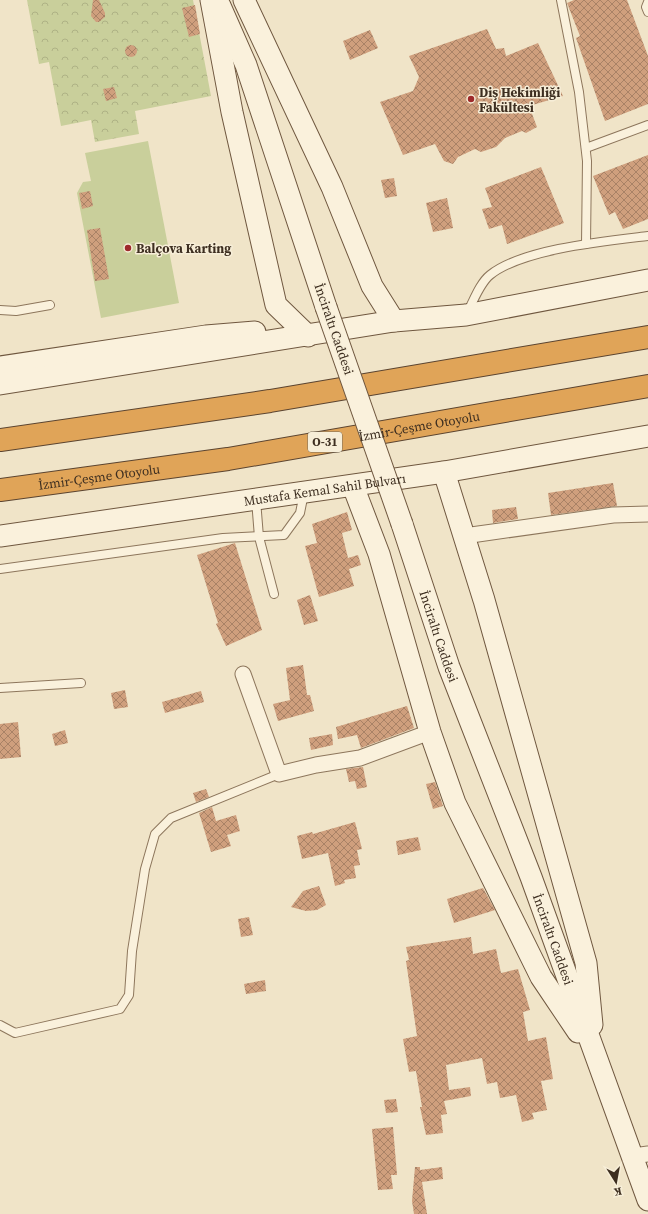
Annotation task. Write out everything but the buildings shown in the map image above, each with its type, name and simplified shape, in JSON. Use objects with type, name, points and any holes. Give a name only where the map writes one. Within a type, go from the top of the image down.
[{"type":"highway","points":[[0,440],[270,401],[648,337]]},
{"type":"highway","name":"İzmir-Çeşme Otoyolu","points":[[0,490],[228,459],[648,386]]},
{"type":"main road","points":[[211,0],[232,112],[276,305],[298,337]]},
{"type":"main road","points":[[218,0],[246,66]]},
{"type":"main road","points":[[234,0],[246,66]]},
{"type":"main road","points":[[244,0],[332,187],[372,286],[394,321]]},
{"type":"main road","name":"İnciraltı Caddesi","points":[[246,66],[326,307],[450,667],[531,877],[594,1055],[640,1155],[648,1200]]},
{"type":"main road","points":[[0,384],[394,321],[466,315],[648,280]]},
{"type":"main road","points":[[254,332],[269,318],[276,305]]},
{"type":"main road","points":[[0,367],[206,336],[254,332],[298,337]]},
{"type":"main road","name":"Mustafa Kemal Sahil Bulvarı","points":[[0,536],[444,472],[648,436]]},
{"type":"main road","points":[[444,472],[484,600],[586,963],[594,1055]]},
{"type":"main road","points":[[353,486],[379,554],[430,732],[455,803],[541,977],[594,1055]]},
{"type":"street","points":[[464,536],[613,514],[648,514]]},
{"type":"street","points":[[243,674],[279,774],[316,764],[360,758],[430,732]]},
{"type":"lane","points":[[562,0],[579,92],[586,148],[586,244]]},
{"type":"lane","points":[[648,2],[646,7],[648,12]]},
{"type":"lane","points":[[586,148],[648,125]]},
{"type":"lane","points":[[466,315],[489,276],[517,259],[586,244],[648,236]]},
{"type":"lane","points":[[0,310],[16,311],[50,306]]},
{"type":"lane","points":[[0,569],[223,538],[284,535],[300,513],[304,492]]},
{"type":"lane","points":[[256,499],[259,537],[274,594]]},
{"type":"lane","points":[[0,688],[81,683]]},
{"type":"lane","points":[[0,1025],[15,1033],[120,1010],[129,995],[132,951],[145,870],[155,834],[171,818],[279,774]]},
{"type":"green space","points":[[27,0],[193,0],[211,96],[135,111],[139,134],[95,142],[91,120],[61,126],[49,62],[39,64]]},
{"type":"green space","name":"Balçova Karting","points":[[148,141],[179,303],[101,318],[77,193],[83,182],[91,181],[85,153]]},
{"type":"place","name":"Diş Hekimliği Fakültesi","points":[[471,99]]},
{"type":"place","name":"Balçova Karting","points":[[128,248]]}]
